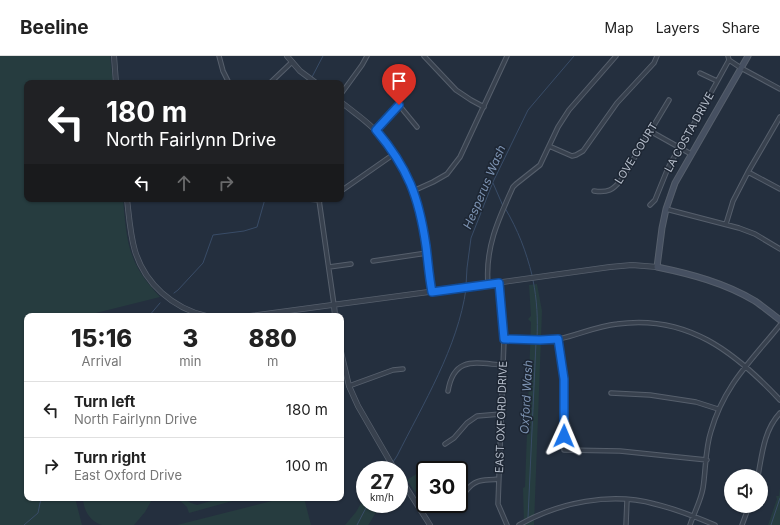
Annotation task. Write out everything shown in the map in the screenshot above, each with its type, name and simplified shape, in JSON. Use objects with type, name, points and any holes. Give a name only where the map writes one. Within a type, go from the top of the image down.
[{"type":"main road","points":[[748,56],[675,183],[666,209],[657,267],[683,272],[721,284],[756,302],[780,320]]},
{"type":"street","points":[[114,56],[116,80]]},
{"type":"street","points":[[219,56],[228,80]]},
{"type":"street","points":[[287,56],[300,71],[312,80]]},
{"type":"street","points":[[344,90],[367,56]]},
{"type":"street","points":[[424,56],[456,90],[484,107]]},
{"type":"street","points":[[413,191],[442,177],[454,166],[460,157],[507,56]]},
{"type":"street","points":[[488,284],[487,262],[495,228],[516,184],[537,168],[558,127],[569,110],[616,56]]},
{"type":"street","points":[[549,146],[572,156],[583,151],[617,103],[654,63],[657,56]]},
{"type":"street","points":[[728,58],[741,68],[780,89]]},
{"type":"street","name":"LA COSTA DRIVE","points":[[650,205],[655,200],[678,148],[692,127],[728,58]]},
{"type":"street","points":[[273,80],[292,62]]},
{"type":"street","points":[[700,73],[717,81]]},
{"type":"street","name":"LOVE COURT","points":[[594,191],[605,192],[618,184],[669,100]]},
{"type":"street","points":[[344,104],[376,130],[405,171],[422,220],[432,292]]},
{"type":"street","points":[[376,130],[399,105],[417,127]]},
{"type":"street","points":[[726,224],[733,200],[780,117]]},
{"type":"street","points":[[650,131],[691,154]]},
{"type":"street","points":[[344,190],[394,154]]},
{"type":"street","points":[[748,172],[780,189]]},
{"type":"street","points":[[127,202],[132,239],[138,260],[143,270],[161,293],[172,302],[195,313]]},
{"type":"street","points":[[319,202],[335,313]]},
{"type":"street","points":[[666,209],[726,224],[755,234],[780,249]]},
{"type":"street","points":[[373,261],[427,253]]},
{"type":"street","points":[[329,267],[351,264]]},
{"type":"street","points":[[274,313],[499,283],[610,266],[632,265],[657,267]]},
{"type":"street","name":"EAST OXFORD DRIVE","points":[[499,283],[504,339],[498,504],[507,525]]},
{"type":"street","points":[[504,339],[558,339],[616,324],[644,322],[660,323],[690,331],[716,344],[746,366],[780,400]]},
{"type":"street","points":[[690,525],[703,490],[710,432],[718,409],[726,394],[746,366],[780,325]]},
{"type":"street","points":[[558,339],[564,379],[564,450],[620,451],[707,460]]},
{"type":"street","points":[[448,391],[453,373],[462,365],[470,363],[502,365]]},
{"type":"street","points":[[344,365],[349,386],[358,406],[390,461]]},
{"type":"street","points":[[349,386],[392,370],[403,370]]},
{"type":"street","points":[[611,393],[650,395],[696,402],[718,409]]},
{"type":"street","points":[[759,469],[765,438],[775,418],[780,413]]},
{"type":"street","points":[[445,444],[454,438],[467,423],[477,416],[501,414]]},
{"type":"street","points":[[468,489],[476,481],[498,479]]},
{"type":"street","points":[[408,490],[430,525]]},
{"type":"street","points":[[519,525],[545,512],[564,506],[601,500],[627,500],[654,503],[679,510],[716,525]]},
{"type":"street","points":[[626,525],[627,500]]},
{"type":"street","points":[[742,525],[747,513]]},
{"type":"green space","points":[[0,56],[110,56],[113,80],[24,80],[24,202],[123,202],[128,241],[135,263],[149,285],[160,297],[96,313],[24,313],[24,501],[76,501],[82,525],[0,525]]},
{"type":"green space","points":[[537,284],[542,311],[534,525],[524,525],[523,488],[525,487],[531,322],[528,319],[531,316],[529,285]]},
{"type":"green space","points":[[416,474],[416,491],[408,482],[408,479]]},
{"type":"green space","points":[[780,488],[780,525],[768,525],[777,499],[776,496],[779,496]]},
{"type":"green space","points":[[151,501],[145,512],[134,525],[102,525],[91,518],[86,511],[83,502]]},
{"type":"green space","points":[[180,501],[188,501],[197,505],[211,501],[232,501],[189,513],[187,507]]},
{"type":"green space","points":[[272,501],[305,501],[311,525],[177,525]]},
{"type":"green space","points":[[356,512],[376,513],[368,525],[345,525]]},
{"type":"waterway","points":[[312,77],[323,56]]},
{"type":"waterway","name":"Hesperus Wash","points":[[466,286],[471,238],[493,182],[528,110],[574,56]]},
{"type":"waterway","name":"Oxford Wash","points":[[493,183],[503,206]]},
{"type":"waterway","points":[[174,293],[203,263],[213,235],[244,231],[257,227],[264,202]]},
{"type":"waterway","name":"Oxford Wash","points":[[505,208],[521,241],[532,275]]},
{"type":"waterway","name":"Oxford Wash","points":[[533,280],[537,310],[537,339]]},
{"type":"waterway","name":"Hesperus Wash","points":[[394,461],[448,354],[462,311],[466,289]]},
{"type":"waterway","points":[[152,313],[160,303]]},
{"type":"waterway","name":"Oxford Wash","points":[[528,518],[536,342]]},
{"type":"waterway","points":[[771,525],[780,498]]},
{"type":"waterway","points":[[24,525],[38,513],[41,501]]},
{"type":"waterway","name":"Hesperus Wash","points":[[357,525],[363,513]]},
{"type":"route","points":[[399,105],[376,130],[400,162],[419,207],[432,292],[499,283],[504,339],[558,339],[564,379],[564,436]]}]
